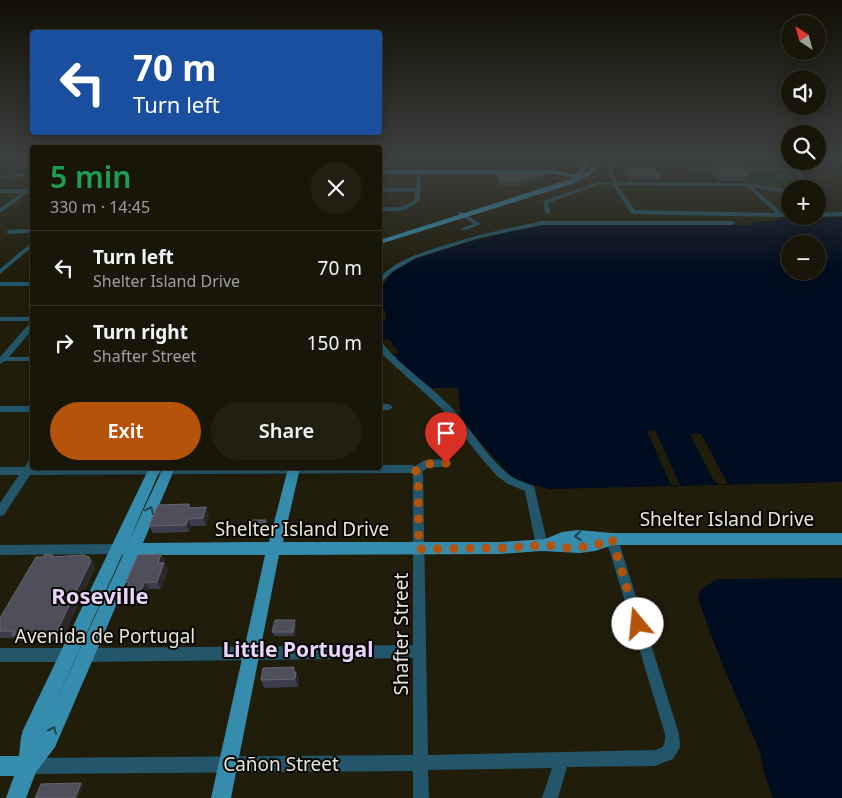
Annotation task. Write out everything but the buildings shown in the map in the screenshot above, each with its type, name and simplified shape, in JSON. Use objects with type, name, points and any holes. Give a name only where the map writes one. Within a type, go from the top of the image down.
[{"type":"main road","points":[[382,241],[517,196]]},
{"type":"main road","points":[[382,237],[462,214]]},
{"type":"main road","points":[[16,798],[28,766],[30,737],[77,655],[162,470]]},
{"type":"main road","points":[[221,798],[270,561],[294,470]]},
{"type":"main road","name":"Shelter Island Drive","points":[[125,549],[419,549],[544,545],[569,548],[593,546],[612,539],[842,539]]},
{"type":"main road","name":"Cañon Street","points":[[0,766],[28,766]]},
{"type":"street","points":[[1,210],[20,196]]},
{"type":"street","points":[[382,209],[403,209],[409,207],[418,199],[418,196]]},
{"type":"street","points":[[548,213],[545,202],[562,196]]},
{"type":"street","points":[[623,196],[633,212],[781,215]]},
{"type":"street","points":[[759,196],[781,215]]},
{"type":"street","points":[[462,214],[478,224],[464,228]]},
{"type":"street","points":[[827,215],[842,214]]},
{"type":"street","points":[[382,279],[394,268],[414,257],[478,237],[542,223],[732,223]]},
{"type":"street","points":[[9,232],[30,231]]},
{"type":"street","points":[[0,272],[30,246]]},
{"type":"street","points":[[19,256],[30,256]]},
{"type":"street","points":[[0,284],[30,284]]},
{"type":"street","points":[[0,319],[30,319]]},
{"type":"street","points":[[1,360],[30,328]]},
{"type":"street","points":[[382,349],[391,361],[454,416],[484,454],[510,480],[530,489],[544,545]]},
{"type":"street","points":[[1,360],[30,359]]},
{"type":"street","points":[[0,409],[30,409]]},
{"type":"street","points":[[382,469],[411,469],[416,471],[425,464],[446,463]]},
{"type":"street","points":[[0,471],[30,467]]},
{"type":"street","points":[[0,512],[30,467]]},
{"type":"street","name":"Shafter Street","points":[[416,471],[418,474],[421,798]]},
{"type":"street","name":"Cañon Street","points":[[28,766],[421,763],[655,758],[668,754],[673,747],[672,734],[612,539]]},
{"type":"street","points":[[0,550],[125,549]]},
{"type":"street","name":"Avenida de Portugal","points":[[0,655],[420,651]]},
{"type":"street","points":[[550,798],[562,759]]},
{"type":"water","points":[[826,217],[842,217],[842,482],[550,489],[521,482],[512,477],[461,421],[458,388],[431,388],[391,355],[399,353],[389,339],[382,341],[382,320],[386,320],[386,311],[382,310],[382,286],[396,269],[418,258],[466,243],[542,224],[753,225],[753,223],[780,220],[781,218],[781,225],[826,225]]},
{"type":"water","points":[[842,578],[842,798],[773,798],[764,773],[760,752],[721,661],[698,599],[700,591],[719,579]]},
{"type":"pier","points":[[655,430],[680,485],[671,485],[647,431]]},
{"type":"pier","points":[[690,434],[701,434],[728,484],[719,484],[714,481]]},
{"type":"district","name":"Roseville","points":[[100,596]]},
{"type":"district","name":"Little Portugal","points":[[298,650]]},
{"type":"route","points":[[446,463],[425,464],[416,471],[418,474],[419,549],[505,548],[546,545],[569,548],[593,546],[612,539],[638,624]]}]
